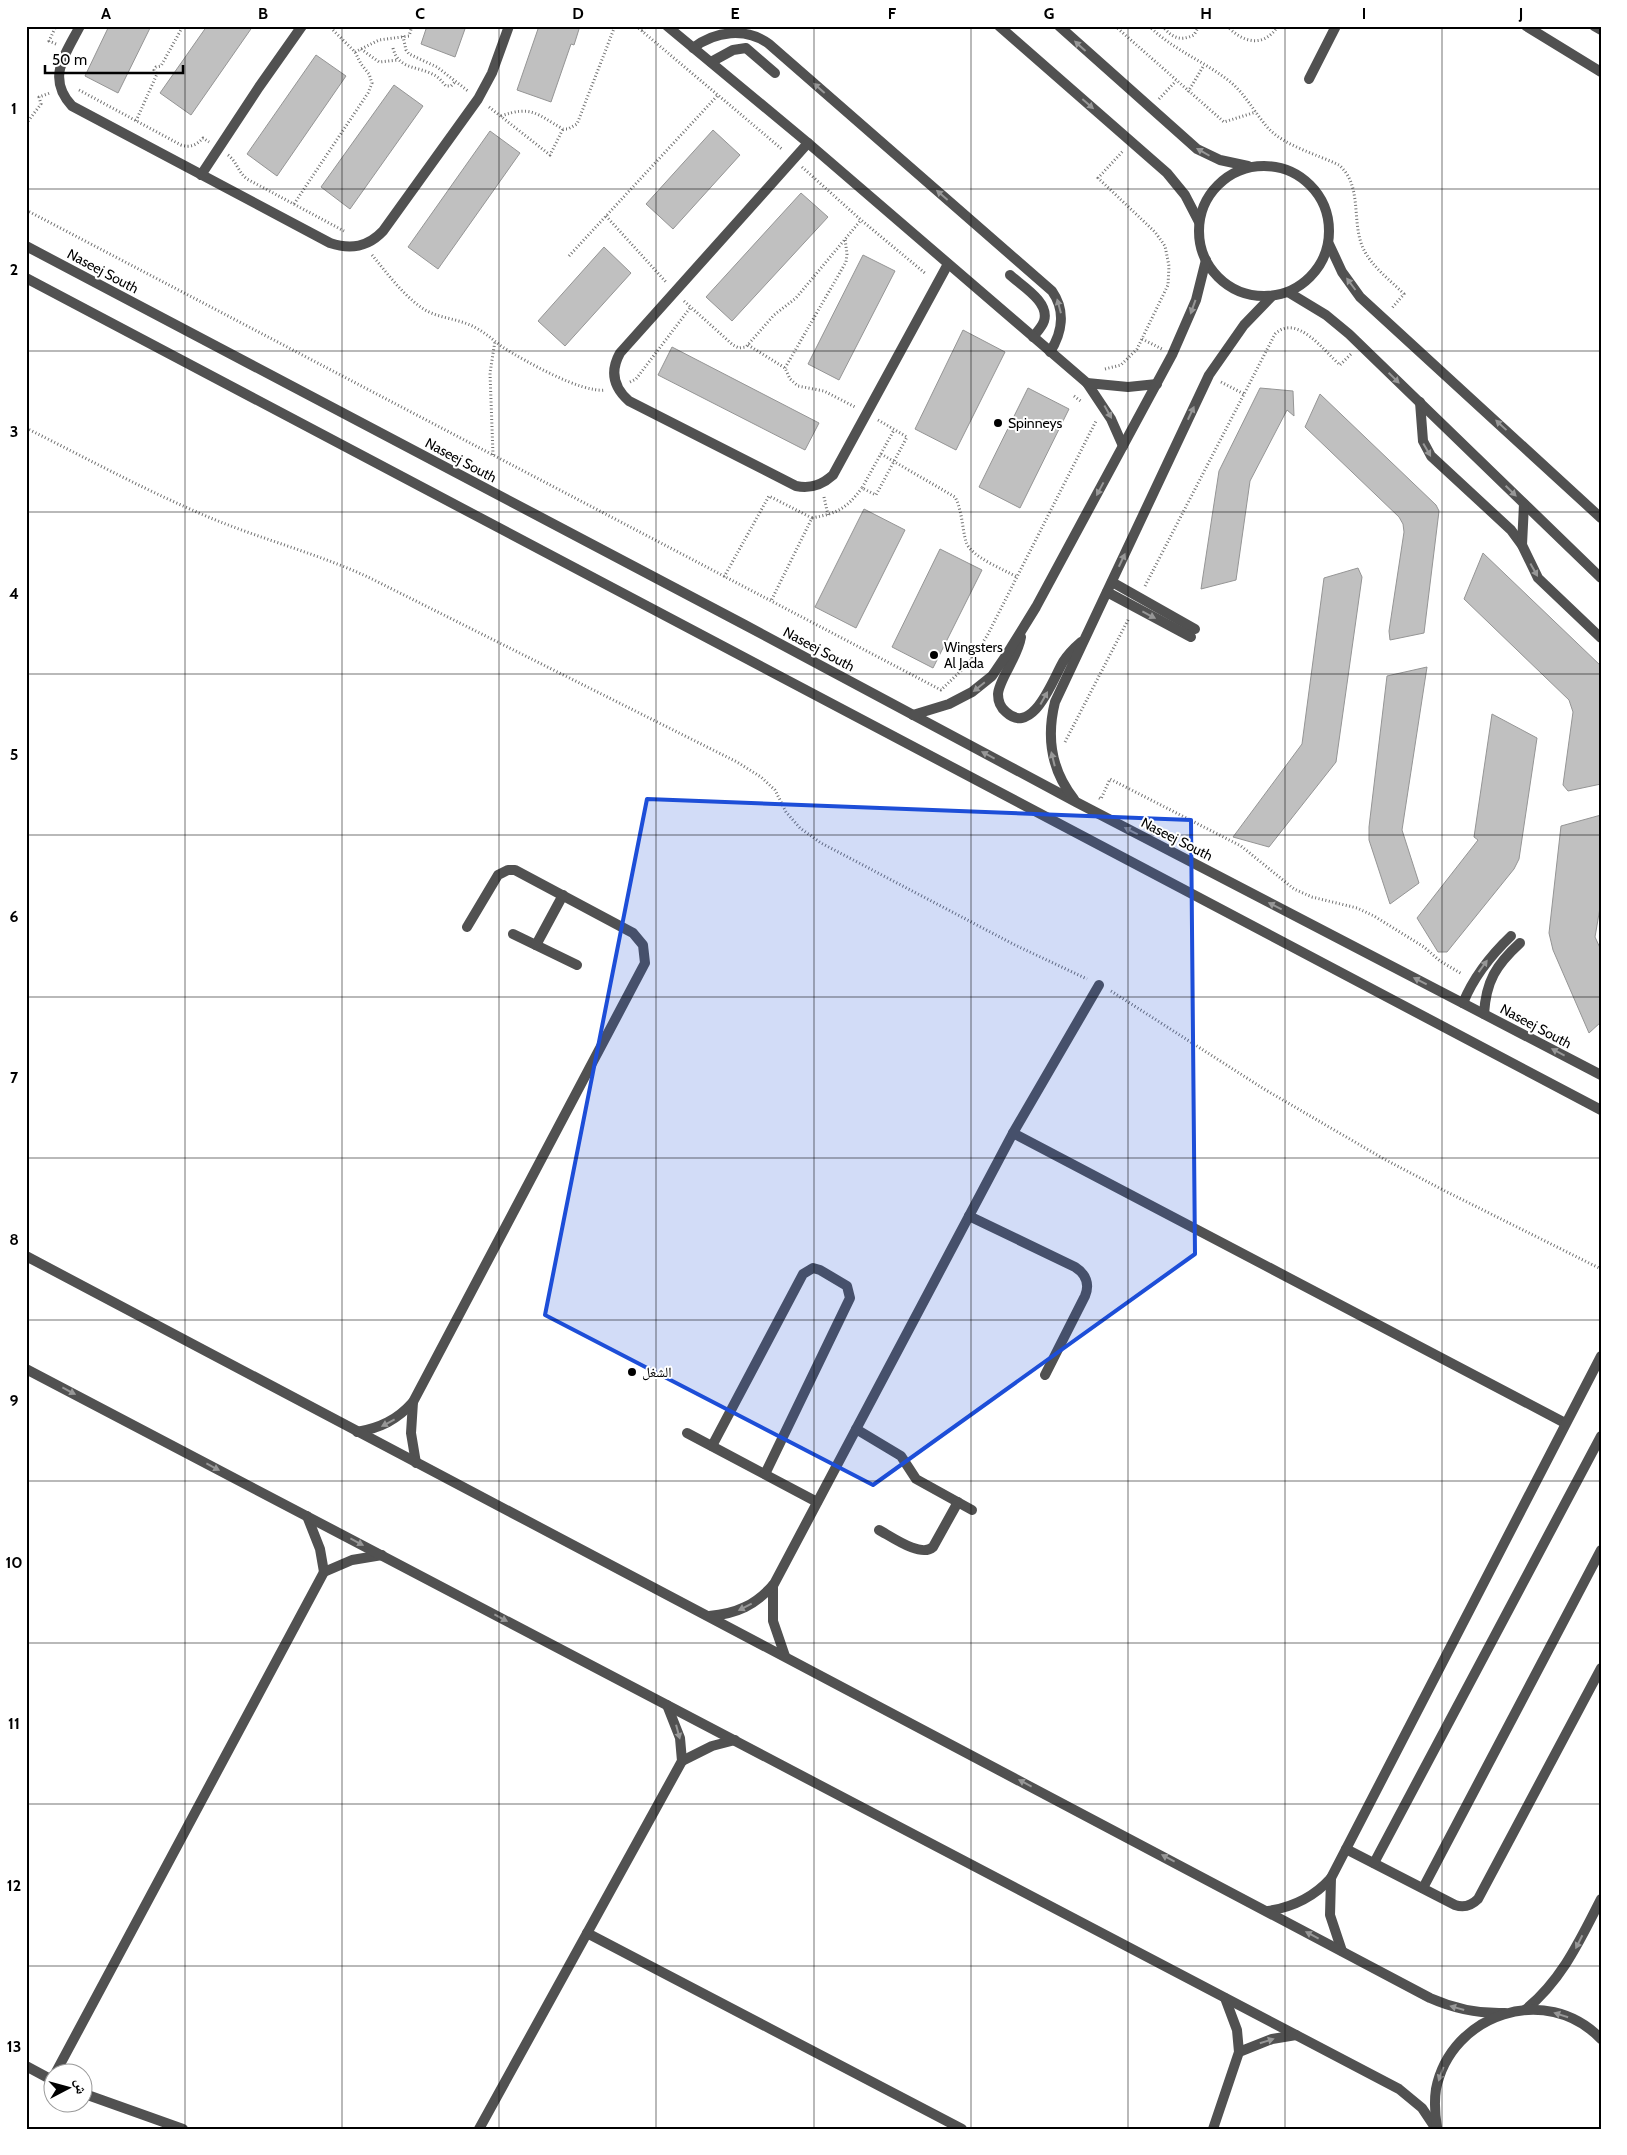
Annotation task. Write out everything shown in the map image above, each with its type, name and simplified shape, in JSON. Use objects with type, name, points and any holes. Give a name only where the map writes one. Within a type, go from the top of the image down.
[{"type":"street","points":[[80,26],[59,69],[59,84],[65,99],[81,112],[330,243],[347,248],[364,245],[383,231],[478,99],[492,74],[509,26]]},
{"type":"street","points":[[201,175],[302,26]]},
{"type":"street","points":[[667,26],[808,143],[1087,382],[1104,406],[1123,446]]},
{"type":"street","points":[[999,26],[1177,183],[1199,222]]},
{"type":"street","points":[[1059,26],[1197,149],[1220,160],[1249,167]]},
{"type":"street","points":[[1309,79],[1336,26]]},
{"type":"street","points":[[1526,26],[1601,72]]},
{"type":"street","points":[[1594,26],[1601,30]]},
{"type":"street","points":[[693,48],[715,36],[737,34],[754,36],[769,44],[1052,291],[1060,307],[1061,317],[1058,335],[1050,352]]},
{"type":"street","points":[[711,62],[733,50],[746,48],[775,73]]},
{"type":"street","points":[[808,143],[620,353],[616,359],[614,374],[618,389],[623,396],[629,401],[789,483],[804,488],[812,488],[834,475],[948,264]]},
{"type":"street","points":[[1265,165],[1282,167],[1296,173],[1310,183],[1320,196],[1327,211],[1330,227],[1328,244],[1323,260],[1314,273],[1302,284],[1288,292],[1272,296],[1250,295],[1229,286],[1220,279],[1206,260],[1199,235],[1199,222],[1203,206],[1210,193],[1221,181],[1234,172],[1249,167],[1265,165]]},
{"type":"street","points":[[1328,244],[1350,285],[1601,518]]},
{"type":"street","name":"Naseej South","points":[[26,246],[1076,802],[1601,1075]]},
{"type":"street","points":[[913,715],[949,704],[977,688],[1000,666],[1036,607],[1172,355],[1196,300],[1206,260]]},
{"type":"street","points":[[1010,275],[1043,305],[1045,317],[1033,337]]},
{"type":"street","points":[[26,278],[1601,1110]]},
{"type":"street","points":[[1288,292],[1326,315],[1359,344],[1601,578]]},
{"type":"street","points":[[1076,802],[1060,780],[1052,754],[1050,728],[1055,702],[1210,376],[1244,325],[1272,296]]},
{"type":"street","points":[[1087,382],[1122,387],[1157,384]]},
{"type":"street","points":[[1420,402],[1423,441],[1431,456],[1511,530],[1522,545],[1538,578],[1601,638]]},
{"type":"street","points":[[1522,545],[1524,504]]},
{"type":"street","points":[[1107,592],[1134,607],[1193,633],[1140,597],[1112,582]]},
{"type":"street","points":[[1022,631],[1017,652],[1002,682],[998,695],[999,701],[1006,713],[1019,718],[1036,710],[1067,657],[1085,639]]},
{"type":"street","points":[[357,1432],[376,1428],[394,1420],[413,1402],[645,963],[643,945],[633,933],[521,873],[508,870],[498,875],[467,927]]},
{"type":"street","points":[[536,945],[563,895]]},
{"type":"street","points":[[513,934],[577,965]]},
{"type":"street","points":[[1463,1003],[1473,981],[1487,960],[1511,936]]},
{"type":"street","points":[[1484,1014],[1485,997],[1489,982],[1497,967],[1520,943]]},
{"type":"street","points":[[710,1616],[734,1613],[746,1608],[766,1594],[774,1584],[1013,1133],[1098,985]]},
{"type":"street","points":[[1013,1133],[1565,1423]]},
{"type":"street","points":[[969,1216],[1075,1267],[1085,1276],[1088,1290],[1045,1375]]},
{"type":"street","points":[[26,1256],[1444,2004],[1474,2012],[1505,2013],[1544,2010],[1562,2014],[1579,2022],[1601,2039]]},
{"type":"street","points":[[712,1446],[803,1274],[812,1268],[820,1270],[847,1286],[850,1298],[765,1474]]},
{"type":"street","points":[[1268,1911],[1303,1901],[1323,1887],[1331,1878],[1601,1356]]},
{"type":"street","points":[[26,1369],[1399,2089],[1422,2108],[1437,2129]]},
{"type":"street","points":[[413,1402],[411,1433],[416,1463]]},
{"type":"street","points":[[856,1429],[901,1456],[916,1479],[972,1510]]},
{"type":"street","points":[[687,1433],[816,1502]]},
{"type":"street","points":[[1374,1863],[1601,1436]]},
{"type":"street","points":[[879,1530],[919,1551],[927,1551],[933,1547],[958,1502]]},
{"type":"street","points":[[307,1516],[318,1543],[324,1572]]},
{"type":"street","points":[[1423,1888],[1601,1550]]},
{"type":"street","points":[[61,2062],[324,1572],[352,1560],[382,1555]]},
{"type":"street","points":[[774,1584],[774,1621],[785,1656]]},
{"type":"street","points":[[1346,1849],[1459,1906],[1468,1906],[1478,1899],[1601,1668]]},
{"type":"street","points":[[479,2129],[682,1761],[680,1738],[667,1705]]},
{"type":"street","points":[[682,1761],[712,1746],[735,1740]]},
{"type":"street","points":[[1331,1878],[1330,1915],[1342,1950]]},
{"type":"street","points":[[1525,2010],[1558,1977],[1601,1898]]},
{"type":"street","points":[[587,1933],[962,2129]]},
{"type":"street","points":[[1213,2129],[1239,2052],[1237,2030],[1225,1998]]},
{"type":"street","points":[[1437,2129],[1435,2112],[1436,2090],[1442,2069],[1453,2050],[1467,2034],[1485,2022],[1505,2013]]},
{"type":"street","points":[[1239,2052],[1267,2040],[1296,2035]]},
{"type":"street","points":[[26,2066],[42,2075]]},
{"type":"street","points":[[92,2097],[183,2129]]},
{"type":"path","points":[[136,121],[157,74],[154,70],[156,67],[161,66],[183,26]]},
{"type":"path","points":[[294,204],[371,88],[372,78],[361,64],[355,52],[329,26]]},
{"type":"path","points":[[355,52],[379,40],[409,36],[412,26]]},
{"type":"path","points":[[500,116],[522,110],[534,113],[563,128],[568,129],[577,124],[615,26]]},
{"type":"path","points":[[642,31],[646,26]]},
{"type":"path","points":[[1115,26],[1224,122],[1256,112]]},
{"type":"path","points":[[1149,26],[1162,38],[1228,80],[1268,128],[1279,137],[1339,165],[1349,176],[1363,247],[1375,265],[1404,294],[1383,317]]},
{"type":"path","points":[[1162,26],[1167,32],[1180,39],[1187,39],[1194,35],[1199,26]]},
{"type":"path","points":[[1227,26],[1237,36],[1252,42],[1268,38],[1278,26]]},
{"type":"path","points":[[1162,38],[1167,32]]},
{"type":"path","points":[[393,48],[398,60],[408,66],[434,75],[446,86],[451,86],[455,82]]},
{"type":"path","points":[[361,49],[378,62],[398,60]]},
{"type":"path","points":[[1188,92],[1204,65]]},
{"type":"path","points":[[1150,109],[1176,81]]},
{"type":"path","points":[[569,256],[718,95]]},
{"type":"path","points":[[1100,369],[1114,367],[1128,360],[1142,339],[1168,285],[1169,266],[1165,246],[1155,232],[1098,178],[1132,142]]},
{"type":"path","points":[[26,210],[941,690],[956,677],[978,651],[1091,432],[1096,418]]},
{"type":"path","points":[[606,216],[690,308],[736,347],[742,348],[748,345],[774,315],[796,298],[861,220]]},
{"type":"path","points":[[785,368],[846,262],[845,238]]},
{"type":"path","points":[[1140,597],[1275,334],[1290,326],[1300,329],[1340,365],[1359,344]]},
{"type":"path","points":[[1142,339],[1172,355]]},
{"type":"path","points":[[493,455],[490,373],[495,341]]},
{"type":"path","points":[[748,345],[785,368],[790,378],[798,386],[824,391],[867,413],[907,437],[876,495],[862,488]]},
{"type":"path","points":[[1210,376],[1244,394]]},
{"type":"path","points":[[1074,396],[1090,407]]},
{"type":"path","points":[[26,428],[170,500],[218,521],[338,563],[370,578],[737,762],[775,790],[786,812],[800,828],[821,843],[1016,945],[1098,985],[1264,1089],[1384,1159],[1445,1192],[1601,1268]]},
{"type":"path","points":[[724,576],[768,496],[812,518],[828,515],[847,506],[862,488],[894,430]]},
{"type":"path","points":[[881,454],[954,496],[958,503],[966,542],[970,551],[1017,577]]},
{"type":"path","points":[[821,484],[828,515]]},
{"type":"path","points":[[771,601],[812,518]]},
{"type":"path","points":[[1064,744],[1134,607]]},
{"type":"path","points":[[1095,794],[1101,799],[1110,779],[1240,846],[1294,889],[1312,897],[1357,908],[1374,916],[1424,947],[1440,960],[1473,981]]},
{"type":"highlighted area","points":[[647,799],[1191,820],[1195,1254],[873,1485],[545,1315]]},
{"type":"building","points":[[109,26],[151,26],[118,93],[85,76]]},
{"type":"building","points":[[207,26],[253,26],[191,115],[160,93]]},
{"type":"building","points":[[427,26],[466,26],[455,57],[421,44]]},
{"type":"building","points":[[539,26],[580,26],[574,45],[571,44],[551,102],[517,90]]},
{"type":"building","points":[[316,55],[346,76],[277,176],[247,154]]},
{"type":"building","points":[[394,85],[423,106],[350,209],[321,187]]},
{"type":"building","points":[[713,130],[740,155],[673,229],[646,204]]},
{"type":"building","points":[[490,131],[520,153],[438,269],[408,247]]},
{"type":"building","points":[[801,193],[828,217],[732,321],[706,297]]},
{"type":"building","points":[[604,247],[631,273],[565,346],[538,321]]},
{"type":"building","points":[[863,255],[895,271],[839,380],[808,364]]},
{"type":"building","points":[[963,330],[1005,352],[956,450],[915,429]]},
{"type":"building","points":[[672,347],[819,423],[805,450],[658,375]]},
{"type":"building","points":[[1028,388],[1069,409],[1020,508],[979,487]]},
{"type":"building","points":[[1260,388],[1293,391],[1294,416],[1287,410],[1250,481],[1236,580],[1201,589],[1219,471]]},
{"type":"building","points":[[1320,394],[1436,505],[1439,511],[1424,633],[1390,640],[1389,631],[1404,532],[1403,524],[1399,517],[1305,427]]},
{"type":"building","points":[[864,509],[905,530],[856,628],[815,607]]},
{"type":"building","points":[[940,549],[982,570],[933,668],[892,647]]},
{"type":"building","points":[[1483,553],[1601,666],[1601,784],[1568,791],[1563,785],[1573,712],[1569,700],[1464,599]]},
{"type":"building","points":[[1358,568],[1362,577],[1336,762],[1269,847],[1233,837],[1302,744],[1324,578]]},
{"type":"building","points":[[1427,667],[1402,830],[1419,883],[1390,904],[1369,840],[1387,676]]},
{"type":"building","points":[[1492,714],[1537,738],[1519,859],[1514,869],[1447,952],[1438,952],[1417,918],[1478,840],[1474,837]]},
{"type":"building","points":[[1601,815],[1601,902],[1595,937],[1601,950],[1601,1022],[1589,1033],[1553,950],[1549,933],[1561,826]]},
{"type":"place","name":"Spinneys","points":[[998,423]]},
{"type":"place","name":"Wingsters Al Jada","points":[[934,655]]},
{"type":"place","name":"الشغل","points":[[632,1372]]}]
